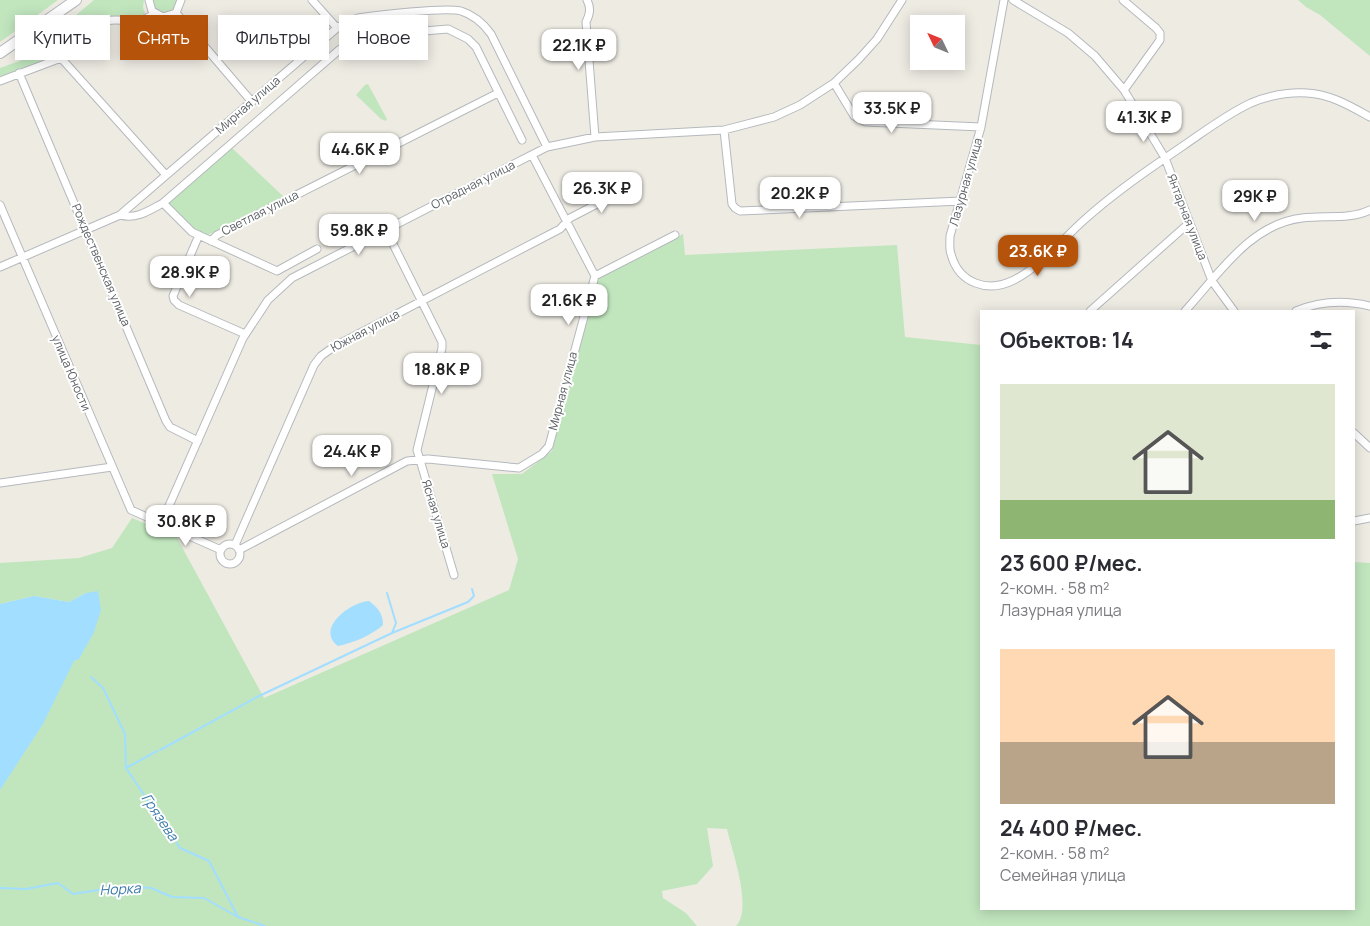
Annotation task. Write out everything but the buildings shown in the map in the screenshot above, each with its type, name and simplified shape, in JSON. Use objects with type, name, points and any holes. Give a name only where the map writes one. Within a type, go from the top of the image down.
[{"type":"street","points":[[0,53],[76,0]]},
{"type":"street","points":[[149,0],[150,8],[154,13],[164,17],[176,13]]},
{"type":"street","points":[[176,13],[181,0]]},
{"type":"street","points":[[312,0],[337,28]]},
{"type":"street","points":[[587,0],[590,6],[590,14],[586,22],[595,137]]},
{"type":"street","name":"Отрадная улица","points":[[161,524],[245,334],[268,300],[292,278],[546,147],[595,137],[677,131],[724,130],[774,117],[800,105],[834,83],[877,39],[902,0]]},
{"type":"street","name":"Лазурная улица","points":[[1004,0],[981,127],[950,236],[950,252],[954,263],[967,279],[976,284],[992,287],[1003,285],[1037,265],[1105,203],[1215,123],[1251,103],[1289,93],[1321,94],[1370,117]]},
{"type":"street","name":"Янтарная улица","points":[[1013,0],[1068,33],[1094,56],[1124,90],[1165,158],[1212,281],[1233,310]]},
{"type":"street","points":[[1123,0],[1156,28],[1160,34],[1160,40],[1124,90]]},
{"type":"street","name":"Мирная улица","points":[[0,267],[120,215],[337,28],[356,19],[445,10],[460,11],[473,16],[484,24],[490,34],[546,147]]},
{"type":"street","points":[[110,22],[142,21],[148,19],[154,13]]},
{"type":"street","points":[[176,13],[252,102]]},
{"type":"street","name":"Мирная улица","points":[[120,215],[141,215],[163,203],[339,50],[352,41],[364,36],[448,29],[460,33],[476,47],[522,140]]},
{"type":"street","points":[[0,81],[56,60]]},
{"type":"street","points":[[63,60],[166,176]]},
{"type":"street","name":"Рождественская улица","points":[[19,74],[166,422],[170,427],[198,441]]},
{"type":"street","points":[[834,83],[854,116],[866,122],[981,127]]},
{"type":"street","name":"Светлая улица","points":[[210,241],[217,235],[498,93]]},
{"type":"street","points":[[724,130],[732,204],[740,211],[961,201]]},
{"type":"street","points":[[532,154],[595,276],[675,235]]},
{"type":"street","name":"Южная улица","points":[[237,548],[314,365],[321,356],[335,346],[560,229],[570,218],[624,190]]},
{"type":"street","points":[[163,203],[192,232],[277,271],[317,249]]},
{"type":"street","name":"улица Юности","points":[[0,205],[130,510],[221,550]]},
{"type":"street","points":[[1186,310],[1260,232],[1279,223],[1301,218],[1354,215],[1370,210]]},
{"type":"street","points":[[1091,310],[1190,223]]},
{"type":"street","name":"Ясная улица","points":[[386,230],[442,342],[418,444],[418,459],[454,576]]},
{"type":"street","points":[[199,236],[173,296],[174,300],[179,305],[245,334]]},
{"type":"street","name":"Мирная улица","points":[[418,459],[519,468],[542,454],[549,446],[595,276]]},
{"type":"street","points":[[1299,310],[1331,302],[1356,302],[1370,306]]},
{"type":"street","points":[[1355,434],[1370,448]]},
{"type":"street","points":[[237,548],[407,461],[418,459]]},
{"type":"street","points":[[0,483],[112,468]]},
{"type":"street","points":[[1355,521],[1370,518]]},
{"type":"street","points":[[228,544],[237,548],[238,560],[229,564],[222,559],[221,550],[228,544]]},
{"type":"green space","points":[[0,0],[58,0],[37,15],[15,15],[15,31],[0,42]]},
{"type":"green space","points":[[94,0],[144,0],[143,8],[146,15],[120,16],[76,15]]},
{"type":"green space","points":[[152,0],[178,0],[174,10],[165,14],[154,8]]},
{"type":"green space","points":[[1298,0],[1370,0],[1370,56],[1320,15]]},
{"type":"green space","points":[[22,60],[49,60],[0,77],[0,68]]},
{"type":"green space","points":[[368,84],[387,119],[386,121],[381,119],[356,95]]},
{"type":"green space","points":[[232,148],[284,197],[206,236],[195,230],[169,205],[169,202]]},
{"type":"green space","points":[[683,234],[685,255],[897,245],[905,337],[980,345],[980,910],[1355,910],[1355,562],[1370,563],[1370,926],[736,926],[741,918],[742,894],[737,865],[727,829],[707,828],[713,866],[697,884],[662,891],[663,898],[686,913],[697,926],[0,926],[0,790],[86,593],[69,602],[34,596],[0,604],[0,563],[79,558],[112,548],[132,518],[176,536],[264,698],[509,590],[518,559],[492,474],[522,474],[552,451],[594,284],[598,278]]},
{"type":"water","points":[[98,591],[101,610],[94,632],[79,659],[74,661],[43,724],[0,790],[0,604],[34,596],[69,602],[86,593]]},
{"type":"water","points":[[369,601],[379,611],[383,625],[362,638],[338,646],[332,639],[330,632],[333,625],[345,611],[353,606]]},
{"type":"waterway","points":[[160,750],[257,697],[392,633],[468,602],[474,596],[472,589]]},
{"type":"waterway","points":[[387,593],[396,623],[392,633]]},
{"type":"waterway","name":"Грязева","points":[[91,677],[103,688],[125,734],[126,768],[180,848],[209,861],[238,917]]},
{"type":"waterway","points":[[126,768],[157,751]]},
{"type":"waterway","name":"Норка","points":[[0,888],[26,889],[58,883],[73,894],[124,886],[151,888],[172,897],[204,898],[238,917],[265,926]]}]
